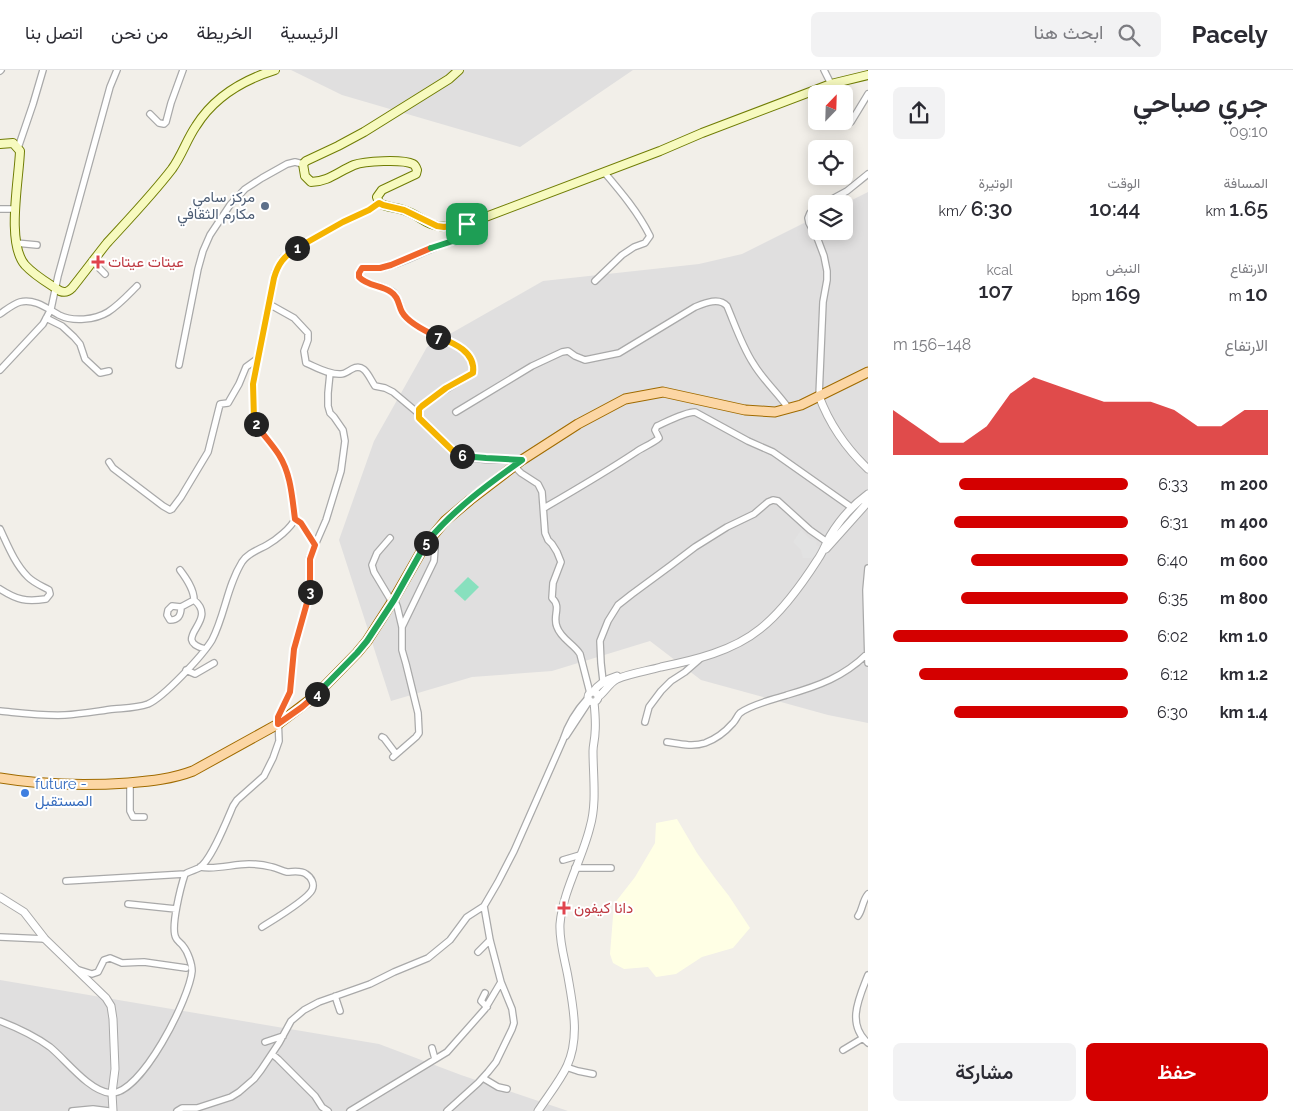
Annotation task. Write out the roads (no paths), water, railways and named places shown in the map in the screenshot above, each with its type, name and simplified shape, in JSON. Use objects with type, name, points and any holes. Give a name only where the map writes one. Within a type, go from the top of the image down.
[{"type":"main road","points":[[0,144],[13,143],[18,148],[20,154],[16,209],[17,250],[24,264],[64,292],[70,290],[172,168],[196,124],[214,104],[241,83],[275,70]]},
{"type":"main road","points":[[459,70],[449,79],[364,132],[311,158],[303,164],[307,180],[315,182],[328,179],[364,162],[406,162],[416,167],[416,174],[382,190],[377,197],[379,203],[404,210],[437,226],[467,224],[660,152],[702,133],[831,84],[868,75]]},
{"type":"main road","points":[[0,778],[74,785],[170,778],[193,771],[278,724],[316,696],[357,653],[393,601],[422,550],[445,521],[518,463],[578,424],[611,406],[625,400],[663,392],[745,410],[775,412],[789,409],[868,372]]},
{"type":"street","points":[[18,148],[34,104],[43,70]]},
{"type":"street","points":[[0,370],[43,324],[51,309],[55,287],[116,70]]},
{"type":"street","points":[[150,114],[159,123],[166,122],[182,70]]},
{"type":"street","points":[[824,70],[831,84]]},
{"type":"street","points":[[853,119],[868,94]]},
{"type":"street","points":[[179,364],[198,269],[210,234],[230,205],[245,190],[287,164],[296,162],[303,164]]},
{"type":"street","points":[[595,281],[622,255],[634,247],[645,243],[650,236],[635,210],[604,172]]},
{"type":"street","points":[[840,195],[868,174]]},
{"type":"street","points":[[0,711],[66,715],[146,704],[164,693],[205,649],[212,639],[230,588],[243,560],[249,554],[276,539],[295,519],[289,478],[284,464],[254,419],[253,384],[276,272],[283,258],[291,252],[379,203]]},
{"type":"street","points":[[0,208],[16,209]]},
{"type":"street","points":[[418,413],[419,409],[432,398],[473,373],[474,367],[472,362],[465,350],[423,330],[409,319],[402,312],[399,301],[393,293],[362,280],[359,277],[359,273],[362,268],[380,268],[391,265],[424,251],[456,241],[462,236],[467,224]]},
{"type":"street","points":[[818,240],[827,271],[823,302],[819,396],[838,432],[868,469]]},
{"type":"street","points":[[16,243],[37,245]]},
{"type":"street","points":[[93,261],[105,274]]},
{"type":"street","points":[[0,314],[19,302],[25,301],[45,306],[61,316],[91,318],[107,312],[122,301],[137,286]]},
{"type":"street","points":[[456,412],[532,366],[562,352],[568,351],[585,360],[619,353],[695,306],[710,302],[723,302],[727,306],[751,361],[760,375],[789,409]]},
{"type":"street","points":[[269,304],[294,318],[308,333],[308,340],[304,351],[306,363],[330,373],[341,374],[354,367],[364,369],[375,386],[393,392],[418,413],[419,418],[456,454],[518,463],[522,473],[541,488],[545,533],[555,548],[560,562],[552,583],[552,598],[557,606],[556,625],[560,633],[580,654],[592,698],[591,732],[594,785],[592,820],[586,842],[575,868],[562,912],[560,926],[574,1019],[574,1044],[566,1067],[538,1111]]},
{"type":"street","points":[[46,318],[62,326],[74,337],[80,344],[85,359],[100,373],[109,371]]},
{"type":"street","points":[[109,462],[113,468],[163,506],[172,510],[208,452],[220,404],[228,403],[246,367],[257,359]]},
{"type":"street","points":[[200,868],[212,850],[237,800],[267,771],[279,741],[278,717],[290,692],[294,649],[310,591],[310,559],[326,520],[341,471],[345,441],[343,430],[330,413],[328,406],[330,373]]},
{"type":"street","points":[[544,508],[639,449],[655,442],[659,438],[655,430],[657,426],[688,412],[695,412],[772,452],[851,507]]},
{"type":"street","points":[[177,1111],[182,1108],[197,1108],[235,1095],[254,1079],[272,1054],[291,1021],[299,1014],[319,1002],[370,984],[428,958],[450,940],[467,917],[484,906],[514,851],[567,727],[574,716],[592,698],[613,682],[646,670],[733,646],[767,624],[786,604],[822,552],[833,530],[851,507],[868,494]]},
{"type":"street","points":[[603,681],[600,664],[600,641],[615,609],[698,544],[754,514],[773,500],[778,501],[810,530],[827,542]]},
{"type":"street","points":[[822,552],[868,502]]},
{"type":"street","points":[[295,519],[301,523],[315,545]]},
{"type":"street","points":[[0,529],[19,566],[34,582],[49,590],[50,594],[46,599],[31,601],[15,598],[0,589]]},
{"type":"street","points":[[402,627],[434,561],[435,548],[432,537]]},
{"type":"street","points":[[382,737],[394,756],[419,733],[418,713],[402,650],[402,627],[397,606],[374,572],[372,565],[377,553],[390,538]]},
{"type":"street","points":[[868,568],[866,590],[868,663]]},
{"type":"street","points":[[180,570],[188,582],[194,595],[194,600]]},
{"type":"street","points":[[194,600],[200,604],[203,614],[192,636],[192,640],[198,647],[205,649]]},
{"type":"street","points":[[181,607],[194,600]]},
{"type":"street","points":[[667,742],[690,745],[709,741],[726,730],[741,713],[765,702],[800,692],[834,679],[856,665],[868,654]]},
{"type":"street","points":[[645,722],[649,707],[661,691],[702,656]]},
{"type":"street","points":[[186,670],[195,674],[214,663]]},
{"type":"street","points":[[592,698],[596,688],[603,681],[630,672],[646,670]]},
{"type":"street","points":[[130,782],[130,811],[133,817],[144,817]]},
{"type":"street","points":[[563,860],[580,855]]},
{"type":"street","points":[[66,881],[185,874],[200,868],[208,869],[260,864],[286,872],[297,871],[306,874],[311,879],[313,886],[308,895],[298,904],[262,927]]},
{"type":"street","points":[[575,868],[612,868]]},
{"type":"street","points":[[0,1020],[35,1037],[52,1048],[73,1069],[99,1089],[112,1093],[130,1084],[146,1067],[171,1025],[191,975],[192,966],[184,947],[176,939],[174,933],[176,909],[185,874]]},
{"type":"street","points":[[858,916],[868,894]]},
{"type":"street","points":[[0,897],[24,912],[45,939],[106,998],[110,1006],[113,1019],[115,1069],[111,1111],[93,1109],[72,1111]]},
{"type":"street","points":[[128,904],[176,909]]},
{"type":"street","points":[[447,1111],[483,1078],[496,1062],[514,1023],[512,1009],[500,982],[484,906]]},
{"type":"street","points":[[0,937],[45,939]]},
{"type":"street","points":[[478,952],[490,940]]},
{"type":"street","points":[[76,969],[92,974],[98,972],[104,960],[110,958],[122,962],[144,962],[186,968]]},
{"type":"street","points":[[868,975],[856,1010],[856,1027],[860,1035],[868,1043]]},
{"type":"street","points":[[350,1111],[447,1052],[487,1006],[500,982]]},
{"type":"street","points":[[485,993],[481,1001],[487,1006]]},
{"type":"street","points":[[335,996],[340,1011]]},
{"type":"street","points":[[265,1042],[283,1036]]},
{"type":"street","points":[[843,1050],[863,1038]]},
{"type":"street","points":[[432,1048],[434,1059]]},
{"type":"street","points":[[272,1054],[328,1111]]},
{"type":"street","points":[[566,1067],[593,1074]]},
{"type":"street","points":[[483,1078],[498,1088],[507,1089]]},
{"type":"place","name":"مركز سامي مكارم الثقافي","points":[[265,206]]},
{"type":"place","name":"عيتات عيتات","points":[[98,262]]},
{"type":"place","name":"future - المستقبل","points":[[25,793]]},
{"type":"place","name":"دانا كيفون","points":[[564,908]]}]
